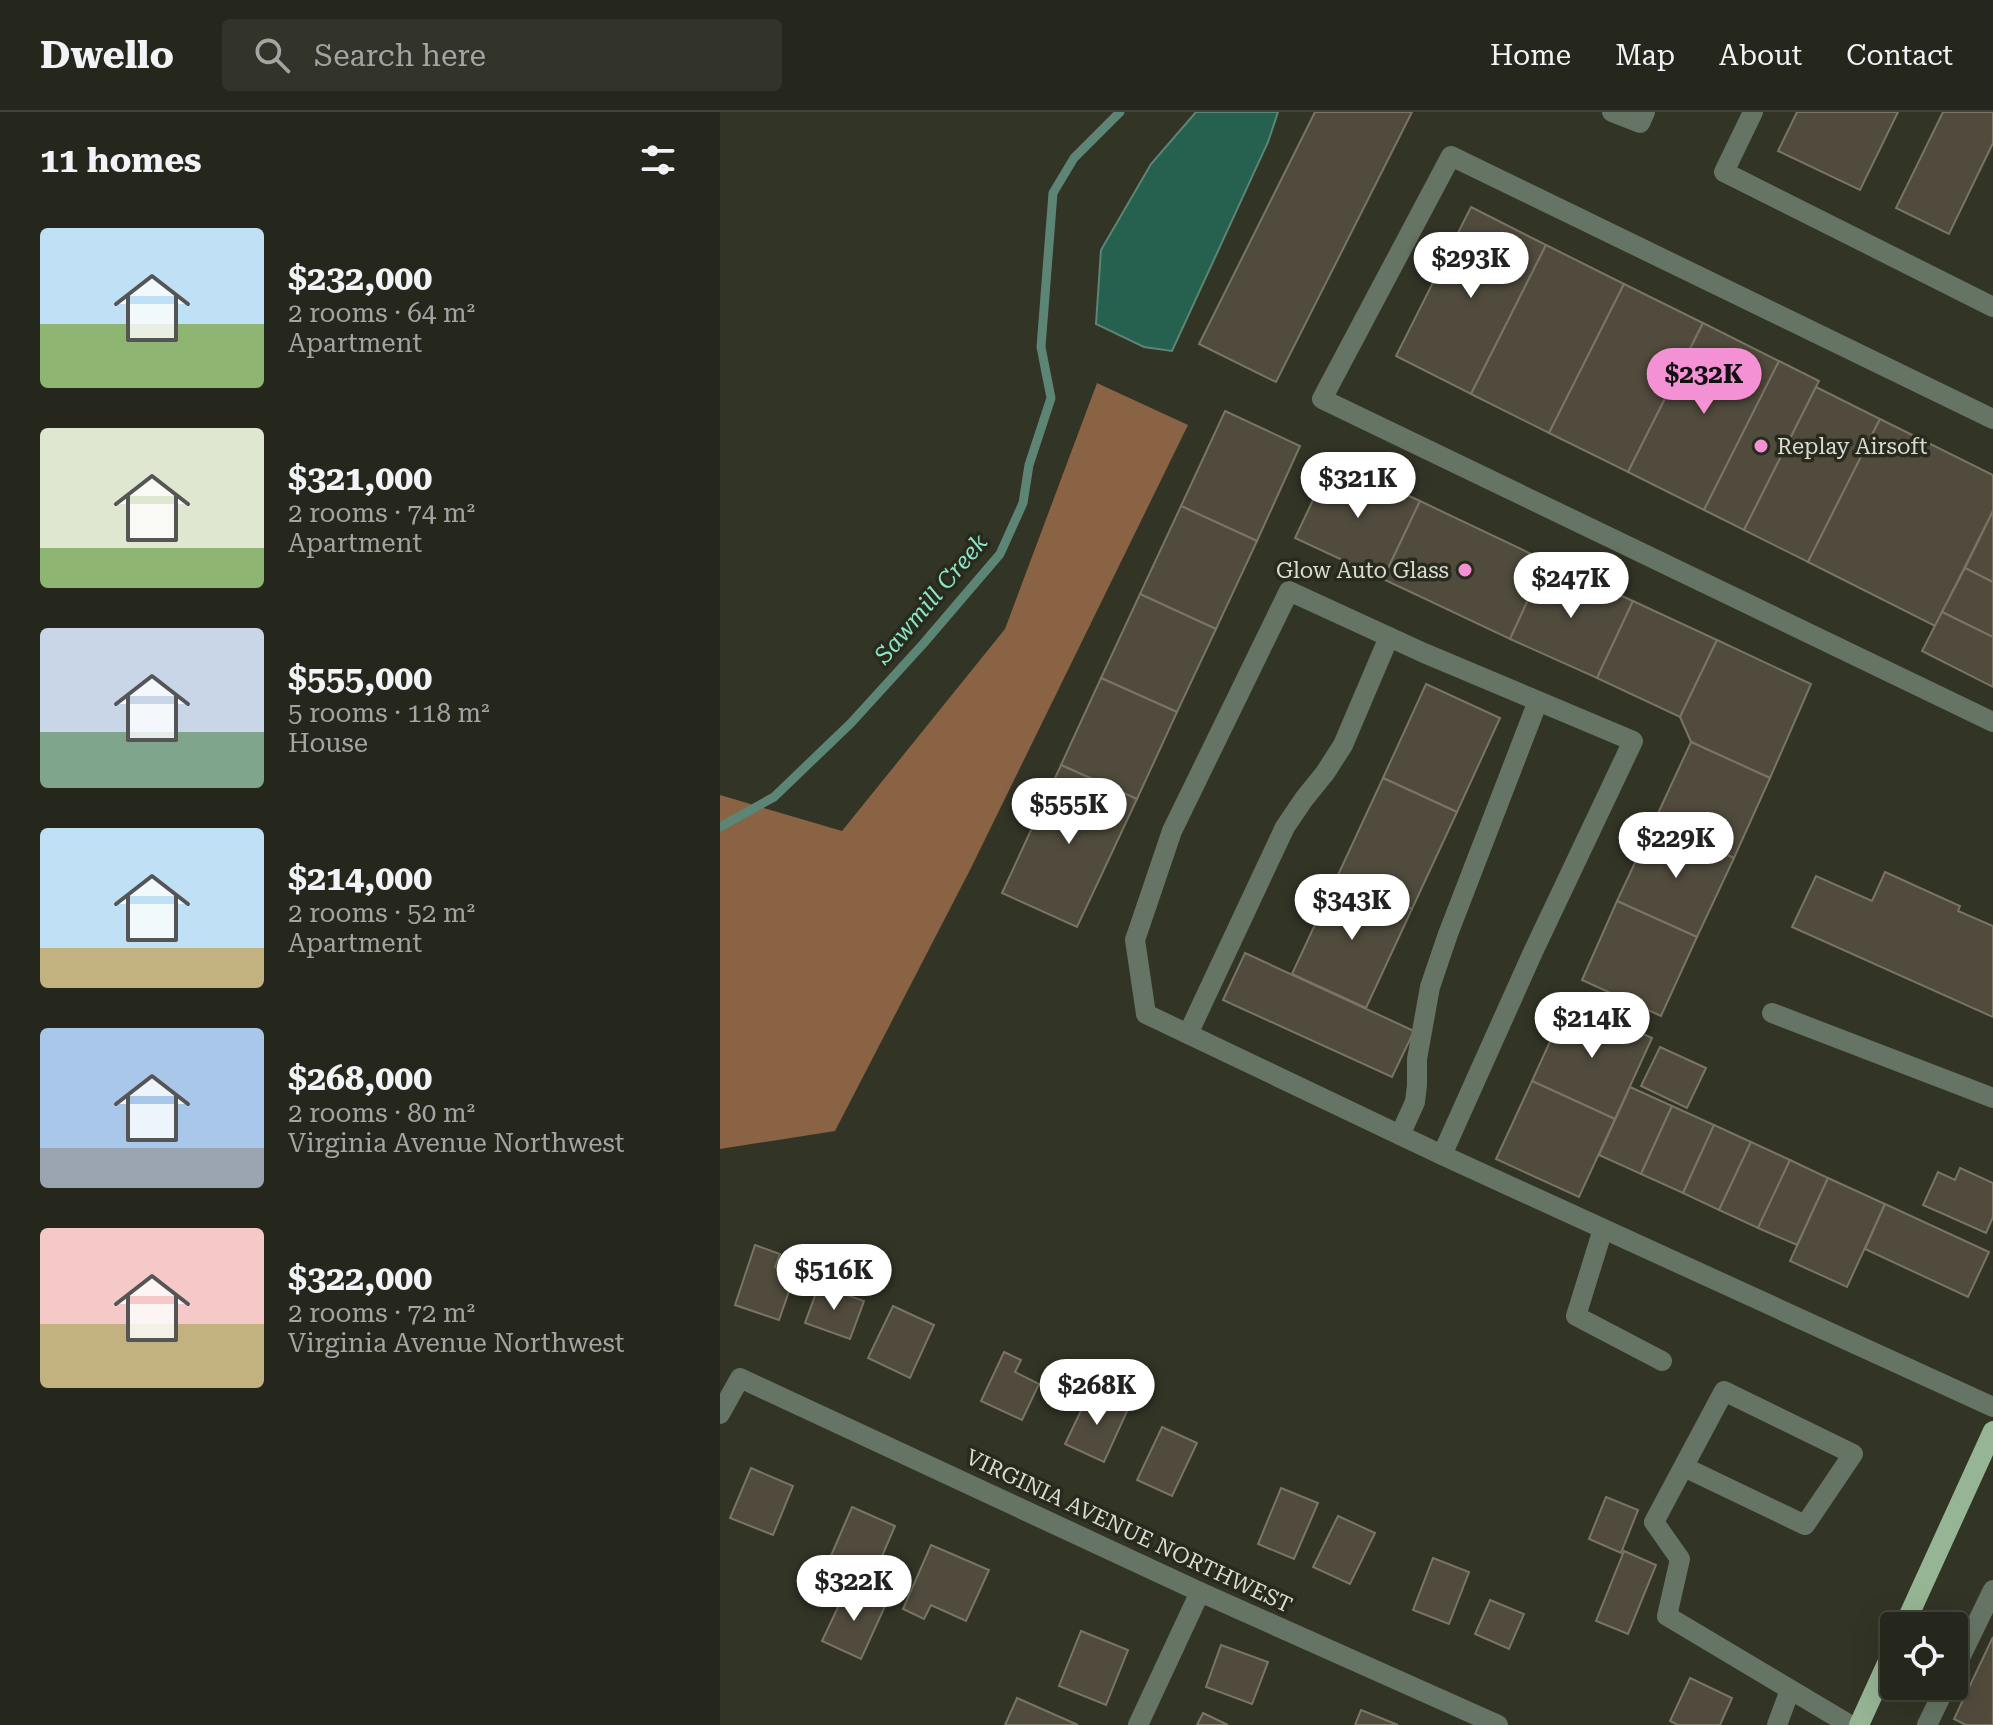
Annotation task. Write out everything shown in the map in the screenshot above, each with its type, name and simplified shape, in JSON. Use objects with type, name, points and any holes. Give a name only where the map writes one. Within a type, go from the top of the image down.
[{"type":"main road","points":[[1910,1612],[1993,1431]]},
{"type":"main road","points":[[1859,1725],[1880,1679]]},
{"type":"street","points":[[1612,112],[1640,123],[1645,112]]},
{"type":"street","points":[[1753,112],[1724,172],[1993,307]]},
{"type":"street","points":[[1993,419],[1451,156],[1322,399],[1993,722]]},
{"type":"street","points":[[1442,1155],[1533,952],[1633,741],[1289,591],[1172,831],[1135,940],[1146,1014],[1442,1155],[1993,1407]]},
{"type":"street","points":[[1188,1034],[1285,827],[1343,745],[1389,637]]},
{"type":"street","points":[[1400,1135],[1415,1102],[1417,1059],[1430,987],[1538,701]]},
{"type":"street","points":[[1772,1013],[1993,1098]]},
{"type":"street","points":[[1603,1229],[1576,1316],[1662,1361]]},
{"type":"street","name":"VIRGINIA AVENUE NORTHWEST","points":[[720,1414],[740,1378],[1200,1592],[1498,1725]]},
{"type":"street","points":[[1684,1467],[1805,1525],[1853,1454],[1724,1391],[1654,1522],[1680,1559],[1667,1616],[1850,1725]]},
{"type":"street","points":[[1968,1641],[1993,1590]]},
{"type":"street","points":[[1138,1725],[1200,1592]]},
{"type":"street","points":[[1777,1725],[1790,1690]]},
{"type":"street","points":[[1927,1725],[1939,1700]]},
{"type":"shaded area","points":[[1196,112],[1278,112],[1268,142],[1172,351],[1144,347],[1096,324],[1101,250],[1151,164]]},
{"type":"shaded area","points":[[1097,383],[1188,425],[970,870],[835,1131],[720,1149],[720,795],[842,831],[1005,629]]},
{"type":"building","points":[[1315,112],[1412,112],[1276,382],[1199,344]]},
{"type":"building","points":[[1797,112],[1898,112],[1860,190],[1778,151]]},
{"type":"building","points":[[1943,112],[1993,112],[1993,143],[1949,234],[1896,208]]},
{"type":"building","points":[[1471,207],[1546,245],[1471,394],[1396,356]]},
{"type":"building","points":[[1546,245],[1624,284],[1549,433],[1471,394]]},
{"type":"building","points":[[1624,284],[1703,323],[1628,472],[1549,433]]},
{"type":"building","points":[[1703,323],[1779,361],[1704,510],[1628,472]]},
{"type":"building","points":[[1779,361],[1819,381],[1744,530],[1704,510]]},
{"type":"building","points":[[1816,387],[1880,419],[1808,562],[1744,530]]},
{"type":"building","points":[[1225,411],[1300,446],[1257,541],[1181,506]]},
{"type":"building","points":[[1880,419],[1993,475],[1993,511],[1935,626],[1808,562]]},
{"type":"building","points":[[1332,460],[1420,501],[1383,579],[1295,538]]},
{"type":"building","name":"Glow Auto Glass","points":[[1420,501],[1546,561],[1510,639],[1383,579]]},
{"type":"building","points":[[1181,506],[1257,541],[1216,629],[1140,594]]},
{"type":"building","points":[[1993,511],[1993,582],[1965,568]]},
{"type":"building","points":[[1546,561],[1633,601],[1597,678],[1510,639]]},
{"type":"building","points":[[1965,568],[1993,582],[1993,637],[1942,612]]},
{"type":"building","points":[[1140,594],[1216,629],[1177,712],[1101,678]]},
{"type":"building","points":[[1633,601],[1717,640],[1680,717],[1597,678]]},
{"type":"building","points":[[1942,612],[1993,637],[1993,687],[1922,651]]},
{"type":"building","points":[[1717,640],[1811,684],[1770,778],[1691,742],[1680,717]]},
{"type":"building","points":[[1101,678],[1177,712],[1137,799],[1061,765]]},
{"type":"building","points":[[1426,684],[1500,718],[1457,812],[1383,778]]},
{"type":"building","points":[[1691,742],[1770,778],[1734,858],[1654,822]]},
{"type":"building","points":[[1061,765],[1137,799],[1077,927],[1002,893]]},
{"type":"building","points":[[1383,778],[1457,812],[1412,909],[1338,875]]},
{"type":"building","points":[[1654,822],[1734,858],[1697,937],[1617,901]]},
{"type":"building","points":[[1885,872],[1960,906],[1958,911],[1993,926],[1993,1017],[1792,927],[1816,876],[1872,901]]},
{"type":"building","points":[[1338,875],[1412,909],[1366,1008],[1292,974]]},
{"type":"building","points":[[1617,901],[1697,937],[1661,1016],[1582,980]]},
{"type":"building","points":[[1245,953],[1414,1031],[1392,1077],[1223,1000]]},
{"type":"building","points":[[1569,1000],[1652,1038],[1615,1119],[1532,1081]]},
{"type":"building","points":[[1660,1047],[1706,1068],[1687,1108],[1641,1086]]},
{"type":"building","points":[[1532,1081],[1615,1119],[1579,1197],[1496,1159]]},
{"type":"building","points":[[1630,1087],[1672,1106],[1641,1174],[1599,1155]]},
{"type":"building","points":[[1672,1106],[1714,1125],[1683,1193],[1641,1174]]},
{"type":"building","points":[[1714,1125],[1751,1142],[1719,1210],[1683,1193]]},
{"type":"building","points":[[1751,1142],[1790,1160],[1758,1228],[1719,1210]]},
{"type":"building","points":[[1790,1160],[1828,1178],[1797,1245],[1758,1228]]},
{"type":"building","points":[[1960,1168],[1993,1183],[1993,1217],[1986,1233],[1923,1205],[1938,1172],[1955,1180]]},
{"type":"building","points":[[1828,1178],[1885,1204],[1847,1287],[1790,1261]]},
{"type":"building","points":[[1885,1204],[1989,1252],[1968,1297],[1865,1249]]},
{"type":"building","points":[[755,1245],[780,1254],[775,1267],[795,1274],[779,1320],[735,1305]]},
{"type":"building","points":[[819,1285],[864,1301],[850,1339],[805,1323]]},
{"type":"building","points":[[893,1306],[934,1325],[910,1378],[868,1358]]},
{"type":"building","points":[[1004,1352],[1021,1360],[1015,1372],[1039,1384],[1022,1420],[981,1401]]},
{"type":"building","points":[[1090,1392],[1128,1409],[1104,1462],[1065,1444]]},
{"type":"building","points":[[1162,1427],[1197,1443],[1172,1496],[1137,1480]]},
{"type":"building","points":[[751,1468],[793,1486],[773,1535],[730,1518]]},
{"type":"building","points":[[1281,1488],[1318,1503],[1294,1559],[1258,1544]]},
{"type":"building","points":[[1606,1497],[1638,1510],[1621,1553],[1589,1539]]},
{"type":"building","points":[[852,1507],[895,1526],[870,1584],[827,1565]]},
{"type":"building","points":[[1338,1516],[1375,1533],[1350,1584],[1313,1567]]},
{"type":"building","points":[[931,1545],[989,1570],[966,1621],[931,1605],[924,1619],[903,1609]]},
{"type":"building","points":[[1624,1551],[1656,1565],[1628,1634],[1596,1621]]},
{"type":"building","points":[[1433,1558],[1469,1572],[1449,1624],[1413,1610]]},
{"type":"building","points":[[848,1586],[886,1604],[861,1659],[822,1641]]},
{"type":"building","points":[[1490,1600],[1524,1614],[1509,1649],[1475,1634]]},
{"type":"building","points":[[1081,1631],[1128,1650],[1106,1705],[1059,1686]]},
{"type":"building","points":[[1993,1637],[1993,1725],[1966,1725],[1954,1719],[1963,1700],[1968,1700],[1968,1690]]},
{"type":"building","points":[[1221,1645],[1268,1662],[1252,1704],[1206,1687]]},
{"type":"building","points":[[1690,1678],[1732,1698],[1720,1725],[1678,1725],[1670,1721]]},
{"type":"building","points":[[1017,1698],[1078,1725],[1005,1725]]},
{"type":"building","points":[[1361,1710],[1398,1725],[1355,1725]]},
{"type":"building","points":[[1203,1713],[1228,1725],[1197,1725]]},
{"type":"waterway","name":"Sawmill Creek","points":[[720,827],[774,797],[851,723],[1000,554],[1023,503],[1029,465],[1051,398],[1041,347],[1053,193],[1074,158],[1120,112]]},
{"type":"place","name":"Replay Airsoft","points":[[1761,446]]},
{"type":"place","name":"Glow Auto Glass","points":[[1465,570]]}]
